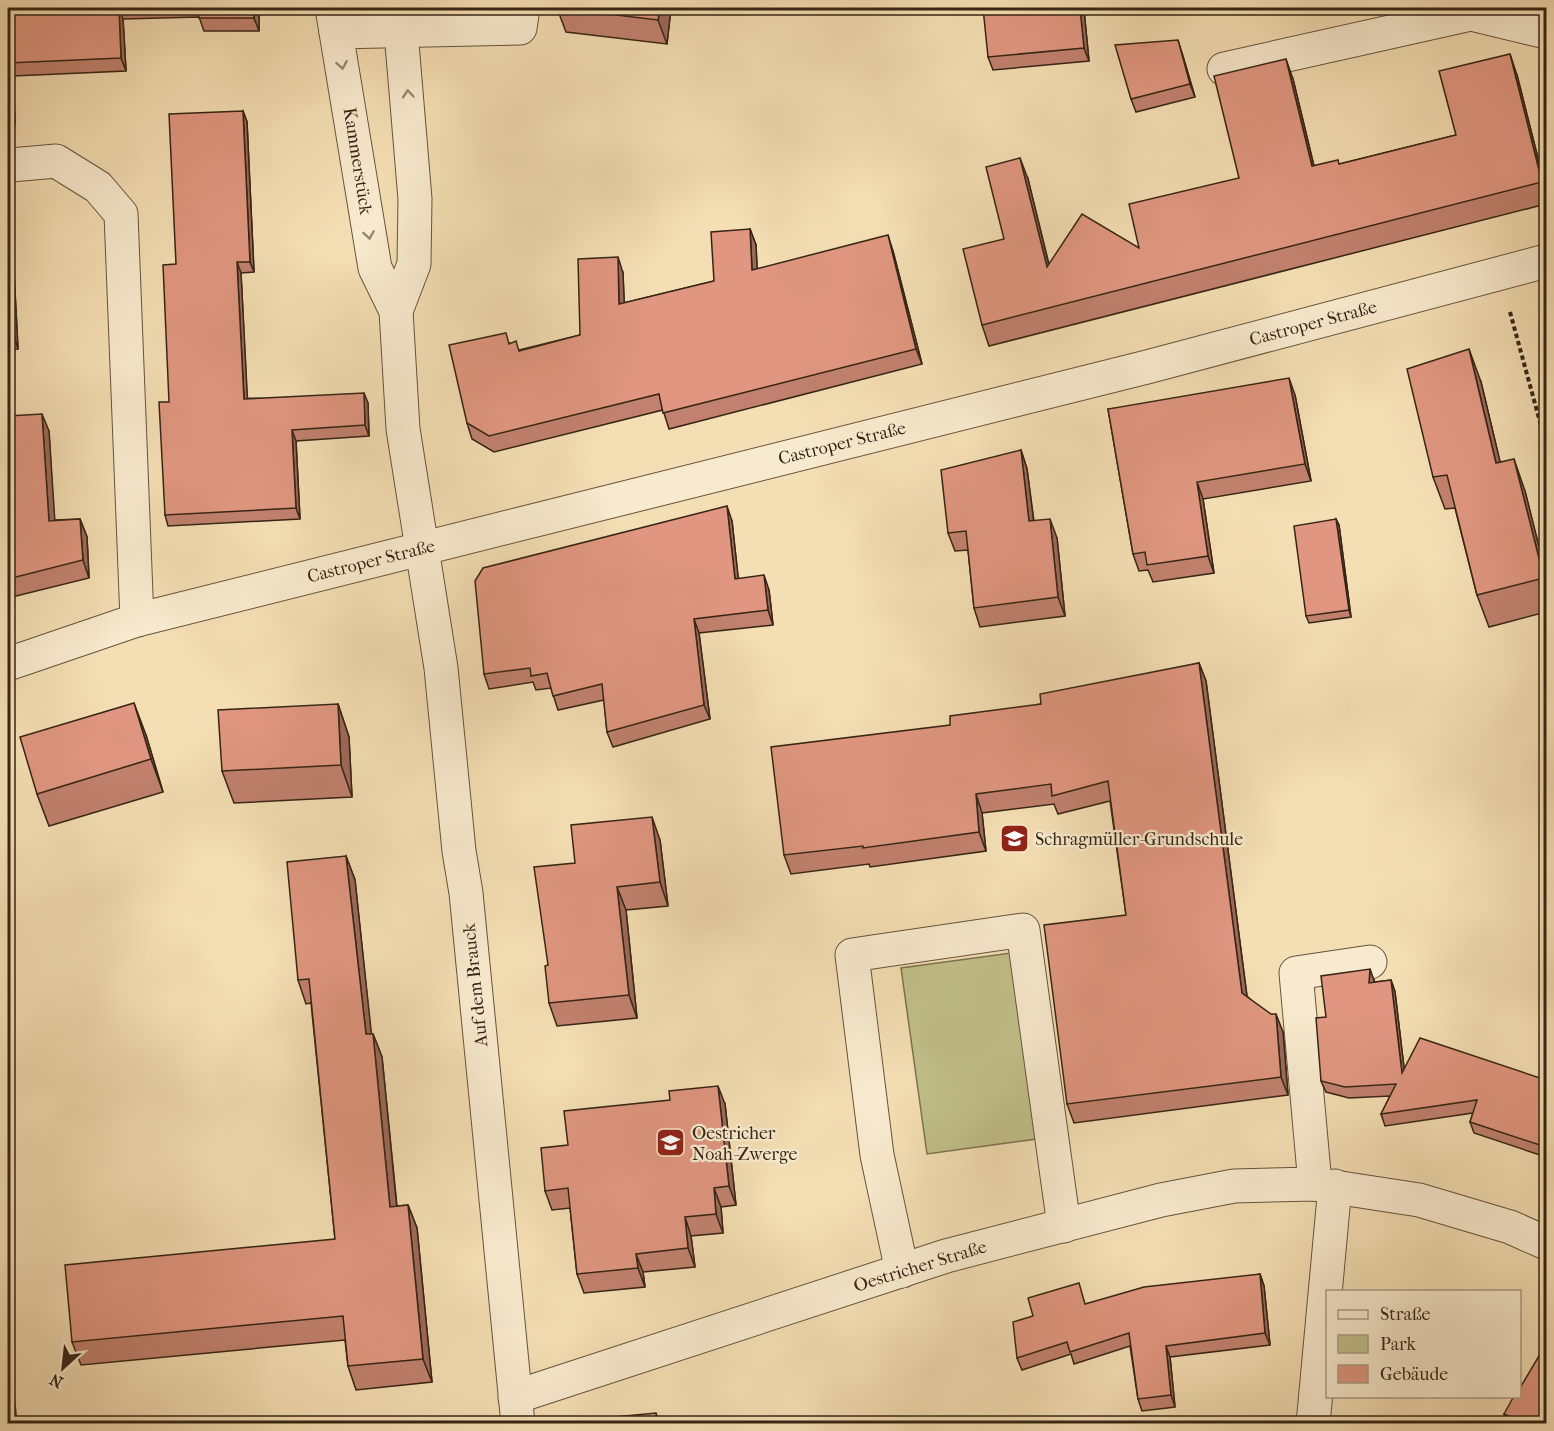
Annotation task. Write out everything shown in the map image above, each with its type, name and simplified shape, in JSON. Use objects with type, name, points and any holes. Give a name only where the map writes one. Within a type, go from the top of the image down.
[{"type":"street","points":[[334,20],[400,18],[520,28],[523,8]]},
{"type":"street","points":[[1224,69],[1471,14],[1546,32]]},
{"type":"street","name":"Kammerstück","points":[[396,311],[414,264],[413,153],[400,18]]},
{"type":"street","name":"Kammerstück","points":[[334,20],[375,268],[396,311],[403,429],[421,548]]},
{"type":"street","points":[[11,165],[56,161],[98,187],[121,214],[137,620]]},
{"type":"street","name":"Castroper Straße","points":[[8,664],[137,620],[1147,367],[1546,261]]},
{"type":"street","name":"Auf dem Brauck","points":[[421,548],[441,668],[459,851],[466,893],[516,1410]]},
{"type":"street","points":[[902,1271],[877,1155],[852,955],[1023,930],[1064,1226]]},
{"type":"street","points":[[1313,1424],[1325,1185],[1296,973],[1370,962]]},
{"type":"street","name":"Oestricher Straße","points":[[516,1410],[902,1271],[1161,1200],[1234,1186],[1325,1185],[1419,1200],[1510,1227],[1546,1243]]},
{"type":"path","points":[[1500,273],[1546,444]]},
{"type":"green space","points":[[1011,953],[1037,1139],[927,1154],[901,968]]},
{"type":"building","points":[[8,8],[119,8],[121,58],[8,63]]},
{"type":"building","points":[[199,8],[254,8],[254,18],[199,18]]},
{"type":"building","points":[[557,8],[660,8],[658,20]]},
{"type":"building","points":[[983,8],[1080,8],[1084,48],[988,57]]},
{"type":"building","points":[[1178,40],[1190,84],[1131,99],[1115,45]]},
{"type":"building","points":[[1510,54],[1542,182],[982,325],[963,249],[1004,239],[986,167],[1020,158],[1047,267],[1082,214],[1139,248],[1129,204],[1239,178],[1214,76],[1286,59],[1312,166],[1338,160],[1339,164],[1456,135],[1439,71]]},
{"type":"building","points":[[8,63],[10,111],[8,111]]},
{"type":"building","points":[[243,111],[250,262],[237,262],[244,399],[364,393],[365,425],[292,430],[296,508],[165,515],[159,402],[169,402],[163,265],[176,264],[169,114]]},
{"type":"building","points":[[8,218],[14,336],[8,337]]},
{"type":"building","points":[[750,229],[752,270],[888,235],[916,349],[663,413],[659,394],[489,436],[467,423],[449,345],[506,333],[509,344],[516,341],[519,351],[580,335],[578,259],[618,257],[619,304],[714,281],[711,232]]},
{"type":"building","points":[[1469,349],[1496,463],[1514,459],[1544,578],[1477,595],[1447,475],[1433,477],[1407,369]]},
{"type":"building","points":[[1289,378],[1305,464],[1197,482],[1208,556],[1147,565],[1145,552],[1133,554],[1108,409]]},
{"type":"building","points":[[42,414],[49,521],[80,519],[83,560],[8,579],[8,416]]},
{"type":"building","points":[[1021,450],[1029,521],[1050,519],[1058,597],[974,608],[966,531],[948,533],[941,470]]},
{"type":"building","points":[[727,506],[735,579],[764,575],[768,610],[694,619],[704,705],[607,732],[602,684],[553,696],[547,673],[531,676],[530,668],[484,674],[475,581],[483,568]]},
{"type":"building","points":[[1336,519],[1349,610],[1306,616],[1294,526]]},
{"type":"building","points":[[1199,663],[1242,993],[1271,1014],[1276,1014],[1281,1077],[1067,1104],[1044,925],[1126,915],[1108,781],[1052,796],[1051,784],[976,794],[979,832],[863,848],[863,846],[784,855],[771,747],[950,725],[950,716],[1041,704],[1040,694]]},
{"type":"building","points":[[134,703],[151,759],[37,794],[20,737]]},
{"type":"building","points":[[338,704],[341,765],[222,771],[218,710]]},
{"type":"building","points":[[652,817],[660,882],[617,887],[629,995],[549,1003],[545,966],[548,965],[534,867],[575,863],[571,825]]},
{"type":"building","points":[[346,856],[366,1034],[373,1034],[390,1207],[408,1205],[423,1359],[348,1366],[343,1316],[72,1342],[65,1265],[335,1239],[309,979],[298,980],[287,862]]},
{"type":"building","points":[[1370,969],[1369,983],[1391,980],[1402,1073],[1420,1038],[1546,1080],[1546,1147],[1470,1122],[1477,1100],[1381,1114],[1396,1084],[1345,1087],[1321,1081],[1316,1018],[1326,1017],[1321,976]]},
{"type":"building","points":[[718,1086],[729,1186],[714,1188],[716,1214],[685,1217],[688,1248],[636,1254],[638,1268],[577,1274],[568,1188],[545,1191],[541,1148],[568,1145],[564,1111],[670,1100],[669,1091]]},
{"type":"building","points":[[1260,1274],[1265,1333],[1166,1346],[1171,1395],[1138,1399],[1129,1333],[1070,1352],[1067,1342],[1017,1358],[1013,1322],[1033,1316],[1028,1298],[1079,1283],[1085,1304],[1144,1287]]},
{"type":"building","points":[[1546,1344],[1546,1424],[1530,1424],[1504,1414],[1513,1398],[1521,1398],[1521,1386]]},
{"type":"building","points":[[8,1381],[12,1424],[8,1424]]},
{"type":"building","points":[[656,1413],[657,1424],[594,1424],[593,1419]]},
{"type":"building","points":[[705,1420],[706,1424],[677,1424]]},
{"type":"place","name":"Schragmüller-Grundschule","points":[[1014,839]]},
{"type":"place","name":"Oestricher Noah-Zwerge","points":[[671,1143]]}]
